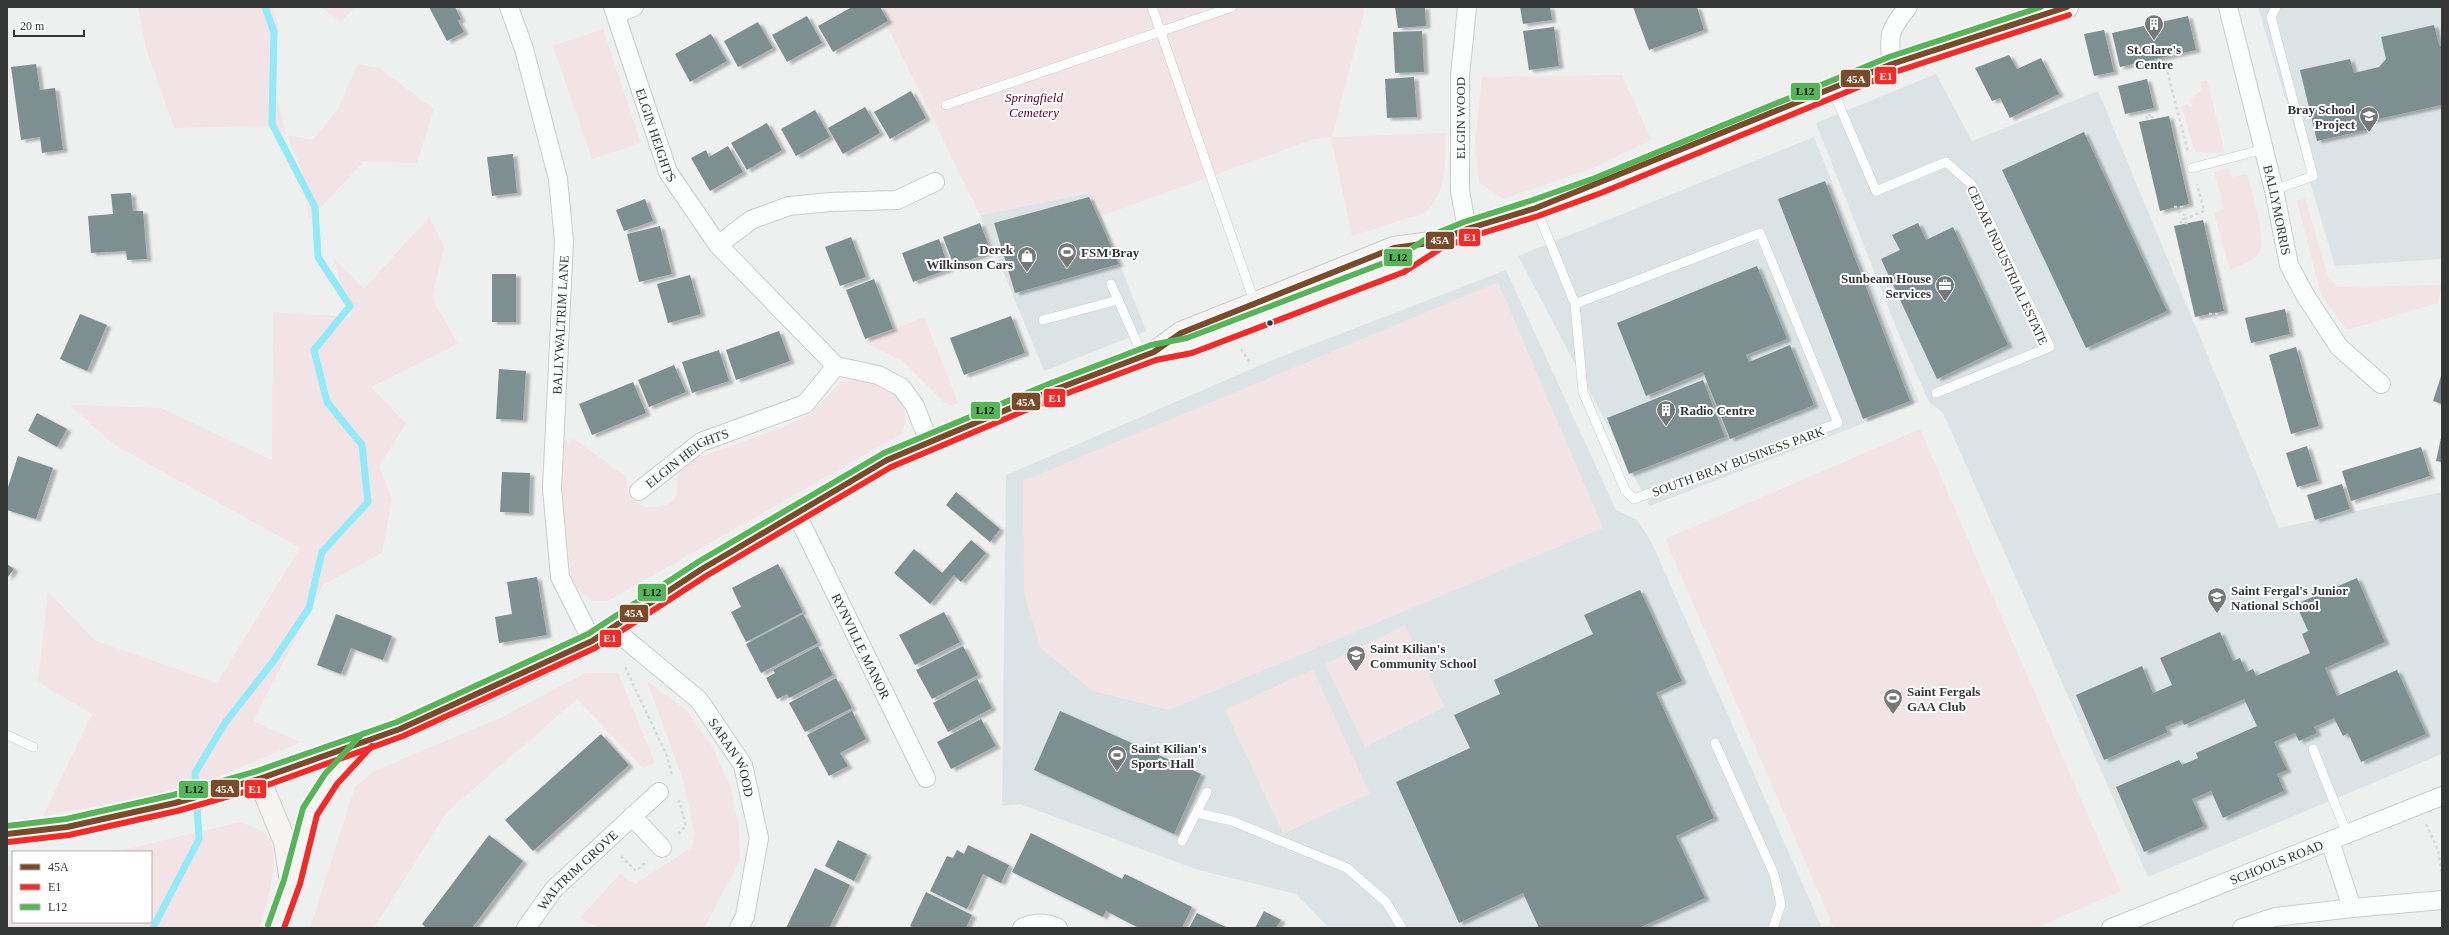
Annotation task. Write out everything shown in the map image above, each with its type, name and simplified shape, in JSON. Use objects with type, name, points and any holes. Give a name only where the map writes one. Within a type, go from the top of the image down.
[{"type":"main road","points":[[7,834],[67,827],[175,802],[259,779],[365,742],[491,689],[592,641],[702,569],[797,515],[888,460],[1054,390],[1149,354],[1181,333],[1257,311],[1401,265],[1436,242],[1468,229],[1536,208],[1892,64],[2067,7]]},
{"type":"main road","points":[[276,928],[292,882],[310,812],[331,779],[365,742]]},
{"type":"main road","points":[[259,779],[285,842],[292,882]]},
{"type":"street","name":"BALLYWALTRIM LANE","points":[[509,7],[524,49],[558,180],[564,241],[552,488],[560,577],[592,641]]},
{"type":"street","name":"ELGIN HEIGHTS","points":[[634,7],[614,10],[668,172],[718,245],[836,366],[805,404],[701,442],[639,491]]},
{"type":"street","name":"ELGIN WOOD","points":[[1467,7],[1460,76],[1460,191],[1468,229]]},
{"type":"street","points":[[1892,64],[1889,36],[1893,27],[1908,7]]},
{"type":"street","name":"BALLYMORRIS","points":[[2228,7],[2274,190],[2289,265],[2305,295],[2339,347],[2381,384]]},
{"type":"street","points":[[718,245],[751,220],[789,206],[830,202],[897,200],[935,182]]},
{"type":"street","points":[[836,366],[878,375],[902,387],[915,406],[929,442]]},
{"type":"street","name":"RYNVILLE MANOR","points":[[797,515],[926,778]]},
{"type":"street","name":"SARAN WOOD","points":[[612,628],[699,700],[743,765],[759,838],[745,916],[739,928]]},
{"type":"street","name":"WALTRIM GROVE","points":[[526,928],[554,889],[659,792]]},
{"type":"street","name":"SCHOOLS ROAD","points":[[2111,928],[2442,796]]},
{"type":"street","points":[[632,816],[662,848]]},
{"type":"street","points":[[2330,841],[2352,908]]},
{"type":"street","points":[[2242,928],[2275,917],[2442,900]]},
{"type":"street","points":[[1022,928],[1030,924],[1050,923],[1058,928]]},
{"type":"lane","points":[[1152,7],[1257,311]]},
{"type":"lane","points":[[946,105],[1232,7]]},
{"type":"lane","points":[[2274,190],[2313,176],[2271,17],[2276,7]]},
{"type":"lane","name":"CEDAR INDUSTRIAL ESTATE","points":[[1832,89],[1876,191],[1946,162],[1972,185],[2050,347],[1936,393]]},
{"type":"lane","points":[[2192,168],[2264,149]]},
{"type":"lane","name":"SOUTH BRAY BUSINESS PARK","points":[[1536,208],[1575,304],[1583,392],[1624,490],[1634,499],[1838,423],[1760,232],[1575,304]]},
{"type":"lane","points":[[1111,284],[1118,300],[1149,354]]},
{"type":"lane","points":[[1043,320],[1118,300]]},
{"type":"lane","points":[[7,735],[33,746]]},
{"type":"lane","points":[[1715,743],[1774,874],[1781,904],[1773,928]]},
{"type":"lane","points":[[2313,749],[2347,834]]},
{"type":"lane","points":[[1182,841],[1207,792]]},
{"type":"lane","points":[[1197,813],[1232,821],[1347,868],[1386,902],[1402,928]]},
{"type":"path","points":[[2151,115],[2146,115],[2147,118],[2154,117],[2155,119]]},
{"type":"path","points":[[2174,207],[2175,209],[2182,207],[2183,210],[2178,211]]},
{"type":"path","points":[[2186,219],[2180,220],[2180,223],[2188,223]]},
{"type":"path","points":[[2209,314],[2217,314],[2218,317],[2213,318]]},
{"type":"path","points":[[624,663],[667,756],[672,777]]},
{"type":"path","points":[[606,840],[636,872],[686,826],[678,798]]},
{"type":"path","points":[[2418,806],[2438,850],[2442,874]]},
{"type":"shaded area","name":"Bray School Project","points":[[2258,7],[2442,7],[2442,259],[2335,266]]},
{"type":"shaded area","name":"Saint Fergal's Junior National School","points":[[1936,74],[1972,141],[2098,91],[2279,528],[2442,492],[2442,754],[2148,877],[1943,413],[1929,402],[1897,330],[1816,123]]},
{"type":"shaded area","points":[[1814,137],[1919,402],[1650,506],[1518,256]]},
{"type":"shaded area","points":[[1090,193],[1101,216],[1146,331],[1044,371],[980,215]]},
{"type":"shaded area","name":"Saint Kilian's Community School","points":[[1506,270],[1616,510],[1637,520],[1651,541],[1822,928],[1329,928],[1296,894],[1198,870],[1020,804],[1002,806],[1006,475],[1275,359]]},
{"type":"green space","points":[[138,7],[272,7],[278,25],[274,92],[287,135],[265,126],[174,128],[146,48]]},
{"type":"green space","points":[[320,7],[356,7],[341,21]]},
{"type":"green space","name":"Springfield Cemetery","points":[[878,7],[1362,7],[1364,13],[1332,137],[1446,133],[1445,165],[1441,186],[1432,205],[1425,213],[1352,236],[1331,137],[1314,139],[1101,216],[1089,193],[980,215]]},
{"type":"green space","points":[[603,29],[641,143],[592,159],[553,46]]},
{"type":"green space","points":[[358,64],[379,68],[434,109],[417,163],[364,161],[309,220],[301,169],[287,135],[313,140],[338,109]]},
{"type":"green space","points":[[1622,75],[1651,140],[1591,169],[1503,199],[1479,182],[1475,142],[1482,77]]},
{"type":"green space","points":[[2207,80],[2225,153],[2195,152],[2181,106],[2188,104],[2189,107],[2193,106],[2190,100],[2201,90],[2200,81]]},
{"type":"green space","points":[[2229,168],[2232,177],[2247,174],[2258,215],[2261,238],[2259,253],[2253,259],[2230,270],[2214,213],[2224,209],[2214,172]]},
{"type":"green space","points":[[2305,198],[2328,276],[2337,287],[2442,285],[2438,303],[2347,330],[2321,295],[2297,201]]},
{"type":"green space","points":[[429,217],[444,247],[432,298],[458,344],[371,387],[406,424],[379,466],[392,499],[382,553],[323,585],[253,721],[301,742],[189,789],[43,816],[92,714],[38,682],[48,591],[94,640],[217,683],[300,548],[113,444],[70,405],[161,408],[272,460],[273,312],[351,317],[333,257],[364,289]]},
{"type":"green space","points":[[1498,282],[1603,528],[1169,710],[1093,691],[1040,648],[1024,592],[1023,481]]},
{"type":"green space","points":[[924,317],[958,403],[953,406],[945,403],[901,360],[864,342]]},
{"type":"green space","points":[[870,377],[888,387],[903,404],[905,422],[903,433],[608,601],[592,601],[572,583],[559,470],[560,444],[574,439],[627,477],[629,495],[635,501],[642,505],[659,507],[676,497],[679,470],[686,462],[776,430],[808,415],[841,382]]},
{"type":"green space","name":"Saint Fergals GAA Club","points":[[1920,429],[2121,891],[2036,928],[1834,928],[1665,539]]},
{"type":"green space","points":[[1405,625],[1445,707],[1365,747],[1325,664]]},
{"type":"green space","points":[[1313,669],[1370,794],[1283,834],[1225,710]]},
{"type":"green space","points":[[585,673],[618,673],[655,763],[643,768],[577,699],[446,813],[374,928],[310,928],[355,787],[374,771],[500,718]]},
{"type":"green space","points":[[647,681],[687,711],[712,746],[730,786],[739,826],[740,860],[704,928],[600,928],[580,918],[620,874],[635,884],[692,847],[695,834],[682,777]]},
{"type":"green space","points":[[240,822],[256,828],[269,838],[273,858],[271,883],[259,928],[7,928],[7,866],[12,866],[12,923],[152,923],[152,851],[118,851]]},
{"type":"building","points":[[429,7],[455,7],[461,19],[458,21],[464,32],[447,41]]},
{"type":"building","points":[[852,7],[880,7],[888,21],[833,52],[818,26]]},
{"type":"building","points":[[1395,7],[1425,7],[1426,26],[1398,28]]},
{"type":"building","points":[[1520,7],[1550,7],[1552,20],[1523,24]]},
{"type":"building","points":[[1633,7],[1697,7],[1704,30],[1649,50]]},
{"type":"building","points":[[807,16],[822,43],[787,62],[772,35]]},
{"type":"building","name":"St.Clare's Centre","points":[[2188,16],[2196,50],[2120,67],[2112,33]]},
{"type":"building","points":[[758,22],[773,48],[738,67],[724,41]]},
{"type":"building","points":[[2434,25],[2439,45],[2442,47],[2442,105],[2364,122],[2366,130],[2317,141],[2300,70],[2350,59],[2354,73],[2379,67],[2386,59],[2381,37]]},
{"type":"building","points":[[1554,27],[1559,66],[1529,70],[1523,31]]},
{"type":"building","points":[[2104,30],[2114,72],[2094,76],[2084,34]]},
{"type":"building","points":[[1422,31],[1424,72],[1395,73],[1393,32]]},
{"type":"building","points":[[711,34],[727,61],[690,82],[675,54]]},
{"type":"building","points":[[2009,55],[2017,69],[2041,58],[2059,94],[2010,118],[2000,98],[1992,101],[1975,68]]},
{"type":"building","points":[[36,64],[40,90],[55,88],[63,150],[42,153],[40,137],[21,140],[11,67]]},
{"type":"building","points":[[1414,77],[1417,117],[1387,118],[1385,79]]},
{"type":"building","points":[[2147,79],[2154,108],[2125,114],[2118,86]]},
{"type":"building","points":[[911,91],[926,118],[890,139],[874,112]]},
{"type":"building","points":[[865,107],[880,133],[843,154],[828,128]]},
{"type":"building","points":[[815,110],[830,137],[796,156],[781,129]]},
{"type":"building","points":[[2169,116],[2189,204],[2160,211],[2139,122]]},
{"type":"building","points":[[767,123],[782,150],[747,170],[731,143]]},
{"type":"building","points":[[2084,132],[2167,311],[2086,348],[2002,170]]},
{"type":"building","points":[[728,146],[743,172],[710,191],[691,158],[706,150],[709,157]]},
{"type":"building","points":[[513,154],[517,193],[492,196],[487,157]]},
{"type":"building","points":[[1825,181],[1910,401],[1863,419],[1778,199]]},
{"type":"building","points":[[131,193],[133,211],[143,211],[147,259],[127,260],[126,251],[91,253],[88,216],[113,214],[111,194]]},
{"type":"building","points":[[1089,197],[1119,264],[1015,293],[994,223]]},
{"type":"building","points":[[645,199],[653,221],[624,231],[616,210]]},
{"type":"building","points":[[2203,220],[2224,311],[2195,317],[2174,226]]},
{"type":"building","points":[[980,223],[991,252],[954,266],[943,237]]},
{"type":"building","name":"Sunbeam House Services","points":[[1918,223],[1926,240],[1953,227],[2008,345],[1937,379],[1881,259],[1900,250],[1892,235]]},
{"type":"building","points":[[660,226],[672,274],[639,282],[627,234]]},
{"type":"building","points":[[851,237],[866,277],[840,286],[825,247]]},
{"type":"building","points":[[939,239],[949,269],[913,282],[902,253]]},
{"type":"building","points":[[1757,266],[1787,339],[1746,355],[1749,362],[1790,345],[1814,405],[1730,439],[1703,372],[1646,396],[1617,323]]},
{"type":"building","points":[[492,274],[516,274],[516,322],[492,322]]},
{"type":"building","points":[[690,275],[701,314],[668,323],[657,284]]},
{"type":"building","points":[[874,279],[893,329],[865,339],[846,290]]},
{"type":"building","points":[[2285,309],[2290,334],[2251,343],[2245,318]]},
{"type":"building","points":[[80,314],[107,325],[87,371],[60,359]]},
{"type":"building","points":[[1011,316],[1025,353],[964,375],[950,338]]},
{"type":"building","points":[[779,331],[790,361],[736,380],[726,350]]},
{"type":"building","points":[[2296,347],[2319,426],[2291,434],[2269,355]]},
{"type":"building","points":[[719,350],[729,381],[692,393],[682,362]]},
{"type":"building","points":[[674,365],[686,392],[649,407],[638,380]]},
{"type":"building","points":[[499,369],[526,371],[523,420],[496,419]]},
{"type":"building","points":[[2442,373],[2442,404],[2433,401]]},
{"type":"building","name":"Radio Centre","points":[[1703,380],[1725,437],[1629,474],[1607,418]]},
{"type":"building","points":[[633,382],[646,413],[592,435],[579,404]]},
{"type":"building","points":[[37,413],[67,429],[57,447],[28,431]]},
{"type":"building","points":[[2442,433],[2442,462],[2436,461]]},
{"type":"building","points":[[2307,446],[2318,481],[2297,487],[2286,453]]},
{"type":"building","points":[[2421,447],[2430,476],[2351,501],[2342,471]]},
{"type":"building","points":[[18,456],[53,468],[36,519],[7,510],[7,490]]},
{"type":"building","points":[[502,472],[530,473],[529,513],[500,512]]},
{"type":"building","points":[[2342,484],[2350,509],[2315,520],[2307,495]]},
{"type":"building","points":[[956,492],[1000,529],[990,542],[946,505]]},
{"type":"building","points":[[971,540],[986,553],[961,582],[954,575],[930,604],[894,573],[914,549],[942,573]]},
{"type":"building","points":[[7,564],[14,569],[7,578]]},
{"type":"building","points":[[778,564],[803,612],[746,642],[731,612],[741,607],[732,588]]},
{"type":"building","points":[[537,577],[547,635],[499,643],[495,617],[512,614],[507,582]]},
{"type":"building","points":[[2357,578],[2385,642],[2325,668],[2337,696],[2397,670],[2426,734],[2361,762],[2348,733],[2343,736],[2334,718],[2314,727],[2317,733],[2299,741],[2295,733],[2274,742],[2287,770],[2277,774],[2284,791],[2223,818],[2211,791],[2192,799],[2204,826],[2144,852],[2116,787],[2179,760],[2182,765],[2198,758],[2196,753],[2257,726],[2244,699],[2184,725],[2182,720],[2165,727],[2168,732],[2104,760],[2076,695],[2142,666],[2153,693],[2172,685],[2160,658],[2220,632],[2233,661],[2240,658],[2246,672],[2253,669],[2256,676],[2310,653],[2302,634],[2308,631],[2296,604]]},
{"type":"building","points":[[1640,590],[1682,681],[1656,693],[1714,818],[1676,836],[1705,898],[1639,928],[1539,928],[1523,893],[1459,923],[1396,782],[1470,748],[1454,715],[1500,694],[1494,680],[1593,634],[1584,615]]},
{"type":"building","points":[[944,612],[960,642],[915,665],[899,635]]},
{"type":"building","points":[[336,614],[392,636],[383,660],[351,648],[341,674],[317,665]]},
{"type":"building","points":[[803,614],[818,643],[761,673],[746,644]]},
{"type":"building","points":[[818,646],[833,675],[789,698],[787,694],[777,699],[766,678],[775,673],[773,670]]},
{"type":"building","points":[[963,646],[978,675],[932,699],[916,670]]},
{"type":"building","points":[[836,678],[852,708],[805,732],[789,703]]},
{"type":"building","points":[[977,679],[992,708],[948,732],[933,703]]},
{"type":"building","points":[[852,711],[866,739],[840,753],[848,766],[829,776],[807,735]]},
{"type":"building","name":"Saint Kilian's Sports Hall","points":[[1060,711],[1201,774],[1174,834],[1034,770]]},
{"type":"building","points":[[981,719],[996,746],[951,769],[937,742]]},
{"type":"building","points":[[601,734],[629,765],[533,851],[505,820]]},
{"type":"building","points":[[1031,833],[1122,879],[1125,874],[1192,907],[1182,928],[1139,928],[1106,911],[1103,917],[1012,872]]},
{"type":"building","points":[[489,835],[523,861],[472,928],[426,928],[422,924]]},
{"type":"building","points":[[838,840],[867,854],[854,881],[825,866]]},
{"type":"building","points":[[968,845],[1009,865],[1001,883],[983,874],[967,909],[930,891],[947,856],[953,858],[957,850],[964,854]]},
{"type":"building","points":[[815,868],[850,885],[829,928],[786,928]]},
{"type":"building","points":[[926,892],[972,915],[966,928],[915,928],[910,926]]},
{"type":"building","points":[[1264,911],[1281,920],[1276,928],[1255,928]]},
{"type":"building","points":[[1197,913],[1213,921],[1228,928],[1189,928]]},
{"type":"waterway","points":[[153,928],[199,839],[195,773],[225,723],[272,663],[309,608],[322,552],[368,502],[362,445],[327,402],[314,350],[350,306],[318,257],[315,207],[272,124],[274,32],[265,7]]},
{"type":"transit line","name":"L12","points":[[7,826],[66,819],[173,795],[257,771],[397,722],[588,634],[698,562],[884,453],[1051,383],[1151,345],[1187,338],[1397,258],[1432,235],[1464,222],[1595,178],[1889,57],[2041,7]]},
{"type":"transit line","name":"45A","points":[[7,834],[67,827],[175,803],[259,779],[400,729],[592,641],[702,569],[887,460],[1054,390],[1154,352],[1181,333],[1394,248],[1436,242],[1467,229],[1536,208],[1892,64],[2067,7]]},
{"type":"transit line","name":"E1","points":[[8,842],[69,835],[177,811],[262,787],[403,736],[595,648],[706,576],[891,467],[1057,397],[1156,360],[1192,353],[1404,272],[1440,249],[1470,237],[1538,216],[1601,193],[1895,72],[2069,15]]},
{"type":"transit line","name":"L12","points":[[268,925],[284,880],[303,808],[325,774],[360,736]]},
{"type":"transit line","name":"E1","points":[[284,928],[300,884],[317,815],[337,784],[372,746]]},
{"type":"place","name":"St.Clare's Centre","points":[[2154,41]]},
{"type":"place","name":"Bray School Project","points":[[2369,133]]},
{"type":"place","name":"FSM Bray","points":[[1067,269]]},
{"type":"place","name":"Derek Wilkinson Cars","points":[[1027,273]]},
{"type":"place","name":"Sunbeam House Services","points":[[1945,302]]},
{"type":"place","name":"Radio Centre","points":[[1666,427]]},
{"type":"place","name":"Saint Fergal's Junior National School","points":[[2217,614]]},
{"type":"place","name":"Saint Kilian's Community School","points":[[1356,672]]},
{"type":"place","name":"Saint Fergals GAA Club","points":[[1893,715]]},
{"type":"place","name":"Saint Kilian's Sports Hall","points":[[1117,772]]}]
